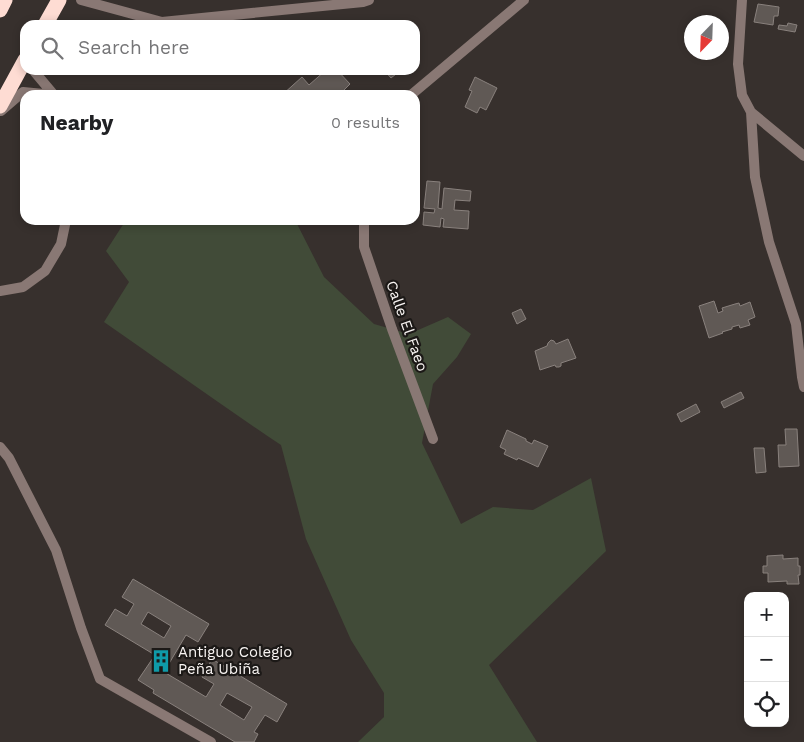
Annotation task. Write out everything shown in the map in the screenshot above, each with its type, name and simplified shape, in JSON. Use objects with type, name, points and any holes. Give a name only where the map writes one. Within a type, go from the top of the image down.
[{"type":"highway","points":[[0,10],[5,0]]},
{"type":"highway","points":[[48,20],[59,0]]},
{"type":"highway","points":[[0,106],[20,69]]},
{"type":"street","points":[[81,0],[155,20]]},
{"type":"street","points":[[182,20],[369,0]]},
{"type":"street","points":[[416,90],[524,0]]},
{"type":"street","points":[[742,0],[738,64],[742,95],[752,112],[804,156]]},
{"type":"street","points":[[37,75],[50,90]]},
{"type":"street","points":[[14,80],[22,90]]},
{"type":"street","points":[[0,112],[20,95]]},
{"type":"street","points":[[752,112],[755,177],[769,242],[796,324],[804,387]]},
{"type":"street","points":[[0,292],[23,288],[45,271],[61,244],[65,225]]},
{"type":"street","name":"Calle El Faeo","points":[[364,225],[364,247],[433,439]]},
{"type":"street","points":[[0,447],[9,458],[56,550],[81,628],[100,679],[211,742]]},
{"type":"green space","points":[[123,225],[298,225],[324,277],[374,324],[409,334],[448,317],[471,334],[457,357],[433,384],[422,443],[461,524],[493,507],[533,510],[591,478],[606,551],[489,665],[537,742],[358,742],[384,717],[384,693],[351,640],[306,539],[281,445],[104,322],[129,282],[106,251]]},
{"type":"building","points":[[758,4],[779,7],[778,16],[774,16],[773,25],[754,22]]},
{"type":"building","points":[[788,23],[797,25],[795,32],[778,29],[779,25],[787,26]]},
{"type":"building","points":[[320,75],[342,75],[350,84],[344,90],[288,90],[302,77],[309,85]]},
{"type":"building","points":[[475,77],[497,88],[486,110],[480,107],[477,113],[465,107],[472,91],[469,90]]},
{"type":"building","points":[[427,181],[440,182],[438,208],[442,209],[444,188],[471,191],[470,201],[455,200],[454,210],[469,211],[468,229],[443,227],[444,219],[441,218],[440,227],[423,225],[424,212],[434,213],[435,209],[424,208]]},
{"type":"building","points":[[714,301],[718,313],[723,311],[722,308],[739,303],[740,306],[750,302],[755,317],[748,320],[750,325],[740,328],[739,325],[732,327],[732,329],[709,338],[699,306]]},
{"type":"building","points":[[521,309],[526,319],[517,324],[512,313]]},
{"type":"building","points":[[568,339],[576,358],[561,363],[559,367],[555,365],[540,370],[535,351],[547,346],[551,340],[556,344]]},
{"type":"building","points":[[741,392],[744,398],[724,408],[721,402]]},
{"type":"building","points":[[696,404],[700,412],[681,422],[677,414]]},
{"type":"building","points":[[785,429],[797,429],[799,466],[779,467],[778,445],[786,445]]},
{"type":"building","points":[[507,430],[532,444],[534,440],[548,446],[538,467],[504,454],[506,450],[500,447]]},
{"type":"building","points":[[754,448],[764,448],[766,472],[756,473]]},
{"type":"building","points":[[783,555],[783,559],[798,558],[798,566],[800,566],[799,584],[787,584],[787,581],[768,582],[768,573],[763,573],[763,566],[767,566],[767,556]]},
{"type":"building","name":"Antiguo Colegio Peña Ubiña","points":[[133,579],[209,624],[198,642],[186,635],[164,672],[206,697],[214,684],[202,677],[212,659],[287,704],[277,722],[265,715],[254,732],[258,734],[254,742],[235,742],[153,693],[154,690],[138,680],[155,655],[105,625],[115,609],[127,616],[134,604],[122,597]],"holes":[[[148,612],[171,626],[164,638],[141,624]],[[227,693],[252,707],[244,720],[220,705]]]},
{"type":"place","name":"Antiguo Colegio Peña Ubiña","points":[[161,661]]}]
